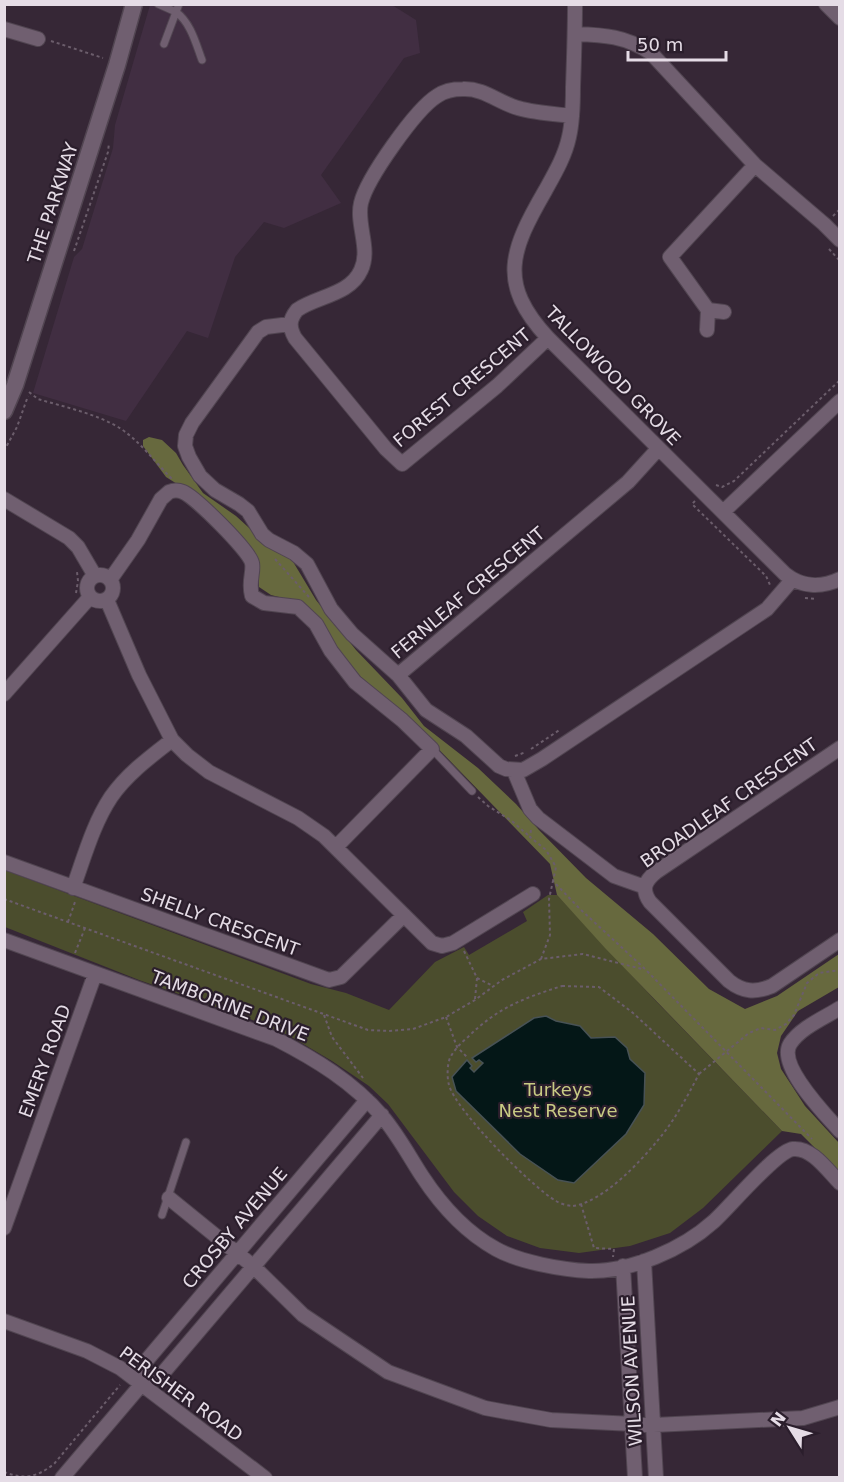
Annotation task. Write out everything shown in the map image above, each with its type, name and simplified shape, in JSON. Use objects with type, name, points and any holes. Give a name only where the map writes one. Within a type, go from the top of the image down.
[{"type":"street","name":"THE PARKWAY","points":[[4,411],[15,385],[117,65],[134,4]]},
{"type":"street","name":"TALLOWOOD GROVE","points":[[575,4],[572,116],[569,137],[563,157],[519,242],[515,260],[514,277],[524,308],[548,338],[792,580]]},
{"type":"street","points":[[826,4],[840,18]]},
{"type":"street","points":[[4,29],[38,39]]},
{"type":"street","points":[[575,34],[614,36],[638,44],[651,53],[755,165],[840,240]]},
{"type":"street","points":[[398,675],[352,634],[331,609],[307,564],[294,553],[268,540],[248,512],[207,483],[194,467],[185,446],[186,435],[192,423],[258,332],[266,327],[290,324],[291,317],[297,310],[348,286],[361,271],[364,260],[361,210],[366,189],[382,162],[429,101],[439,94],[464,89],[488,94],[518,108],[572,116]]},
{"type":"street","points":[[707,330],[708,310],[670,257],[755,165]]},
{"type":"street","points":[[708,310],[724,312]]},
{"type":"street","name":"FOREST CRESCENT","points":[[290,324],[295,338],[386,449],[402,464],[497,386],[548,338]]},
{"type":"street","points":[[723,512],[840,401]]},
{"type":"street","name":"FERNLEAF CRESCENT","points":[[514,771],[499,766],[466,736],[426,710],[398,675],[628,482],[658,449]]},
{"type":"street","points":[[110,580],[138,540],[161,499],[169,492],[182,491],[243,547],[252,563],[249,578],[252,596],[264,603],[298,608],[316,624],[330,651],[355,682],[402,720],[432,749],[336,847]]},
{"type":"street","points":[[4,499],[69,538],[78,547],[96,576]]},
{"type":"street","points":[[96,576],[104,576],[110,580],[113,589],[107,600],[96,601],[90,597],[87,585],[96,576]]},
{"type":"street","points":[[645,886],[614,876],[538,818],[530,808],[514,771],[532,766],[754,618],[777,600],[792,580],[800,584],[820,585],[840,579]]},
{"type":"street","points":[[4,693],[90,597]]},
{"type":"street","points":[[107,600],[139,675],[172,740],[209,772],[298,818],[318,831],[428,940],[437,945],[447,945],[459,940],[533,894]]},
{"type":"street","points":[[76,889],[98,822],[111,796],[136,768],[172,740]]},
{"type":"street","name":"BROADLEAF CRESCENT","points":[[840,748],[657,872],[646,881],[645,886],[650,902],[729,981],[744,990],[762,990],[772,986],[840,940]]},
{"type":"street","name":"SHELLY CRESCENT","points":[[4,862],[329,980],[341,977],[404,915]]},
{"type":"street","name":"TAMBORINE DRIVE","points":[[4,940],[276,1039],[308,1055],[333,1071],[382,1115],[442,1204],[467,1228],[497,1250],[535,1263],[591,1271],[644,1262],[692,1238],[706,1228],[777,1158],[791,1149],[803,1149],[840,1183]]},
{"type":"street","name":"EMERY ROAD","points":[[4,1228],[95,974]]},
{"type":"street","points":[[840,1008],[801,1034],[789,1046],[787,1053],[790,1066],[795,1074],[812,1099],[840,1131]]},
{"type":"street","name":"CROSBY AVENUE","points":[[141,1384],[146,1360],[237,1254],[362,1096]]},
{"type":"street","name":"CROSBY AVENUE","points":[[62,1478],[141,1384],[163,1373],[382,1115]]},
{"type":"street","points":[[169,1198],[253,1266],[303,1315],[388,1372],[485,1408],[551,1420],[654,1425],[803,1418],[840,1407]]},
{"type":"street","name":"WILSON AVENUE","points":[[644,1262],[656,1478]]},
{"type":"street","name":"WILSON AVENUE","points":[[623,1266],[635,1478]]},
{"type":"street","name":"PERISHER ROAD","points":[[4,1321],[87,1351],[127,1374],[265,1478]]},
{"type":"lane","points":[[158,4],[176,12],[186,23],[202,60]]},
{"type":"lane","points":[[164,44],[179,4]]},
{"type":"lane","points":[[432,749],[472,791]]},
{"type":"lane","points":[[162,1215],[186,1142]]},
{"type":"path","points":[[38,39],[117,65]]},
{"type":"path","points":[[29,392],[38,399],[118,427],[128,434],[176,483],[175,490]]},
{"type":"path","points":[[75,596],[78,581],[76,567]]},
{"type":"path","points":[[472,791],[488,806],[512,820],[530,837]]},
{"type":"path","points":[[541,959],[550,934],[549,899],[553,881]]},
{"type":"path","points":[[68,922],[76,889]]},
{"type":"path","points":[[4,899],[368,1030],[413,1029],[446,1017],[493,986],[541,959],[583,954],[645,969],[782,1109]]},
{"type":"path","points":[[71,964],[85,928]]},
{"type":"path","points":[[459,940],[477,978],[475,1000]]},
{"type":"path","points":[[699,1074],[633,1013],[599,987],[562,986],[521,999],[483,1022],[457,1047],[449,1059],[449,1086],[462,1109],[495,1146],[557,1202],[570,1206],[581,1204],[596,1198],[619,1180],[659,1140],[681,1108],[699,1074],[749,1033],[761,1028],[775,1030],[786,1024],[794,1014],[807,983],[819,973],[840,970]]},
{"type":"path","points":[[477,978],[493,986]]},
{"type":"path","points":[[324,1015],[332,1037],[363,1076],[362,1096]]},
{"type":"path","points":[[446,1017],[457,1047],[467,1057]]},
{"type":"path","points":[[581,1204],[594,1248],[614,1249],[614,1252]]},
{"type":"path","points":[[4,1472],[18,1477],[40,1474],[54,1464],[127,1374]]},
{"type":"shaded area","points":[[150,5],[392,5],[416,20],[420,53],[404,58],[321,175],[341,203],[284,228],[264,222],[235,257],[208,338],[187,331],[126,421],[33,393],[74,257],[82,249],[113,148],[115,125]]},
{"type":"shaded area","points":[[546,1016],[556,1021],[580,1026],[591,1038],[615,1037],[627,1048],[630,1059],[645,1073],[644,1105],[626,1134],[574,1183],[558,1180],[520,1154],[456,1091],[452,1077],[467,1060],[474,1072],[483,1063],[479,1060],[476,1062],[472,1058],[534,1018]]},
{"type":"green space","points":[[149,437],[162,440],[176,453],[203,493],[292,560],[316,600],[356,650],[402,698],[424,726],[478,768],[516,804],[586,878],[653,934],[709,989],[745,1009],[777,996],[839,954],[839,987],[798,1011],[781,1036],[777,1053],[781,1069],[805,1106],[839,1143],[839,1172],[801,1134],[782,1131],[605,948],[557,895],[550,864],[423,733],[360,676],[299,602],[271,595],[259,587],[259,562],[254,551],[193,494],[166,477],[143,446],[143,440]]},
{"type":"green space","name":"Turkeys Nest Reserve","points":[[4,870],[311,984],[346,993],[389,1010],[435,962],[464,947],[469,955],[527,921],[523,912],[548,895],[557,895],[782,1131],[703,1208],[670,1233],[630,1246],[579,1253],[540,1248],[507,1236],[478,1216],[454,1192],[388,1104],[369,1086],[332,1061],[288,1035],[250,1019],[139,980],[5,927]]}]
